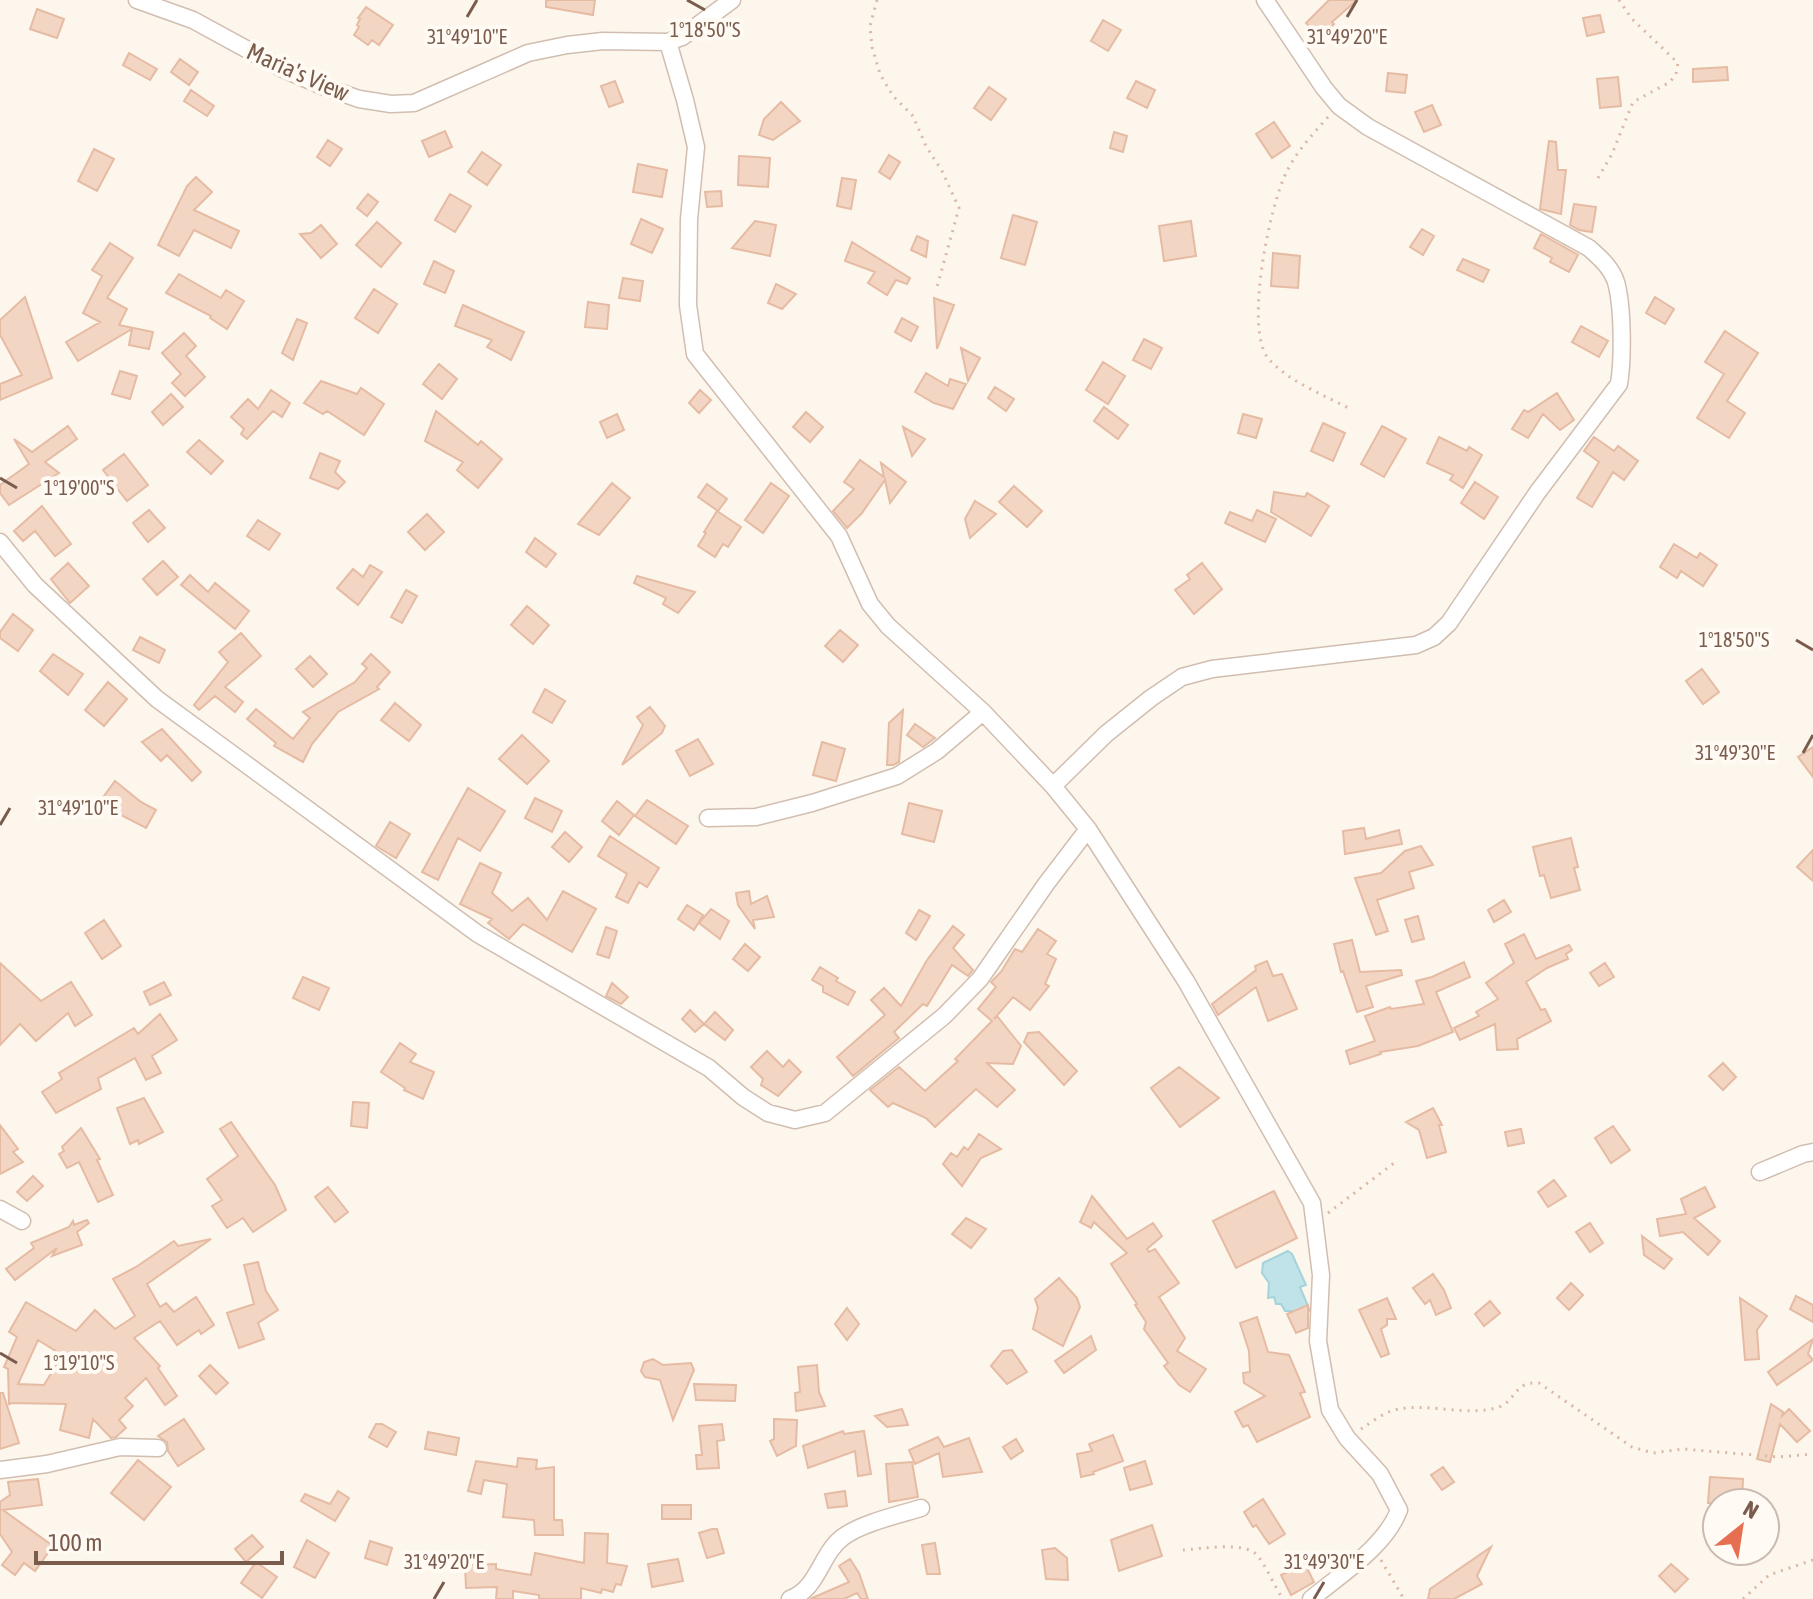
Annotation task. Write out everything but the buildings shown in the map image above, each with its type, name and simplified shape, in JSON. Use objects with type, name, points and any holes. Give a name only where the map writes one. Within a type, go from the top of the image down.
[{"type":"street","name":"Maria's View","points":[[137,0],[193,20],[281,68],[322,86],[359,99],[391,104],[414,103],[528,53],[603,41],[668,42]]},
{"type":"street","points":[[732,0],[682,37],[668,42],[696,147],[689,219],[688,305],[695,354],[839,536],[870,604],[888,626],[983,712],[1053,786],[1088,829],[1214,1026],[1284,1154],[1305,1186],[1317,1222],[1321,1275],[1318,1341],[1330,1410],[1347,1438],[1380,1474],[1399,1510],[1390,1528],[1373,1547],[1311,1599]]},
{"type":"street","points":[[1053,786],[1106,734],[1182,677],[1212,669],[1416,645],[1434,637],[1449,623],[1537,493],[1619,384],[1622,364],[1616,282],[1606,262],[1589,248],[1368,127],[1339,106],[1265,0]]},
{"type":"street","points":[[0,542],[35,585],[157,699],[317,818],[478,934],[709,1068],[743,1097],[783,1119],[812,1118],[825,1113],[944,1016],[980,979],[1088,829]]},
{"type":"street","points":[[708,818],[756,817],[897,776],[937,751],[983,712]]},
{"type":"street","points":[[1760,1172],[1813,1152]]},
{"type":"street","points":[[0,1209],[22,1221]]},
{"type":"street","points":[[0,1470],[47,1464],[120,1447],[158,1448]]},
{"type":"street","points":[[790,1599],[810,1586],[842,1537],[921,1508]]},
{"type":"path","points":[[877,0],[870,26],[880,74],[893,96],[913,116],[959,208],[937,287]]},
{"type":"path","points":[[1598,178],[1612,154],[1633,102],[1670,82],[1676,74],[1678,63],[1639,27],[1619,0]]},
{"type":"path","points":[[1339,106],[1309,138],[1286,172],[1275,204],[1259,285],[1259,316],[1261,341],[1267,356],[1284,373],[1352,410]]},
{"type":"path","points":[[1317,1222],[1398,1160]]},
{"type":"path","points":[[1347,1438],[1398,1409],[1442,1411],[1498,1407],[1529,1382],[1539,1383],[1632,1447],[1653,1453],[1683,1449],[1778,1457],[1813,1454]]},
{"type":"path","points":[[1373,1547],[1404,1599]]},
{"type":"path","points":[[1183,1550],[1250,1549],[1283,1599]]},
{"type":"path","points":[[1743,1599],[1769,1575],[1813,1560]]},
{"type":"water","points":[[1288,1251],[1306,1285],[1300,1287],[1310,1311],[1285,1311],[1281,1304],[1276,1304],[1274,1297],[1268,1298],[1269,1283],[1262,1273],[1263,1263]]}]
